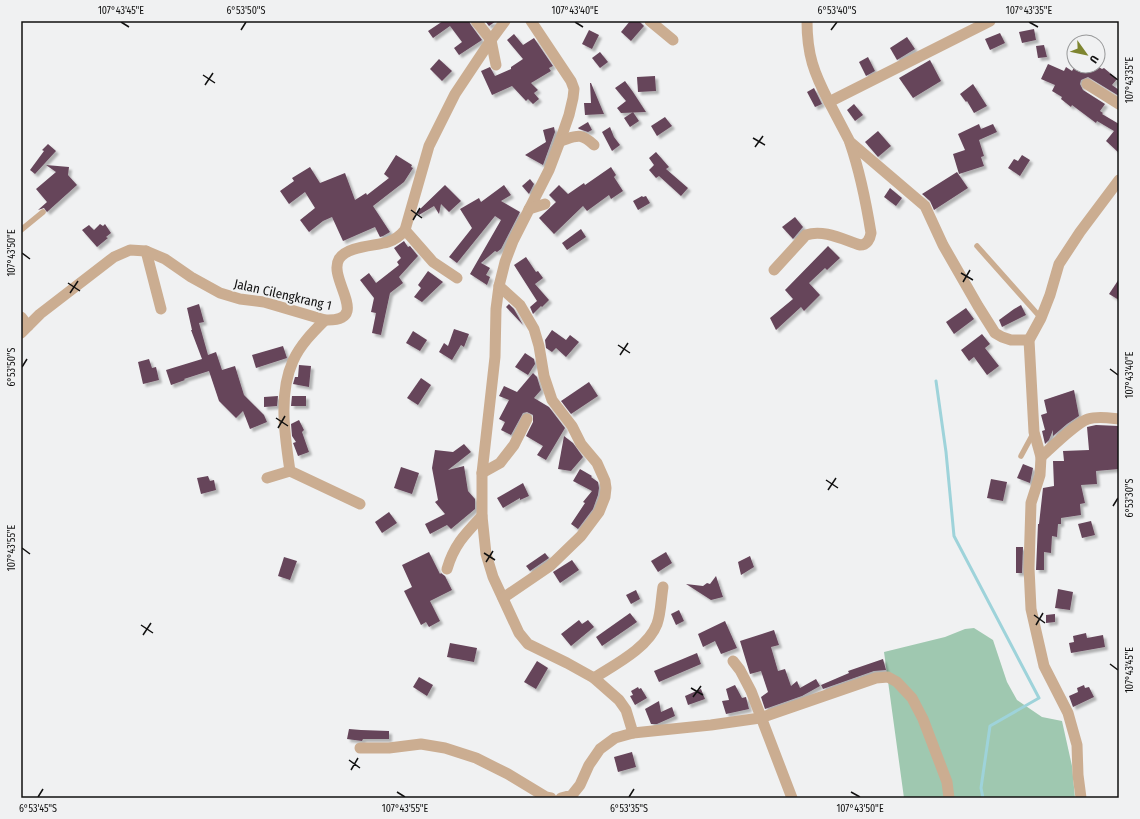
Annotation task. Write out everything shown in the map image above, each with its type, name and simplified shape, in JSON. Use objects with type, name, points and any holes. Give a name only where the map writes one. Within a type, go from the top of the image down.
[{"type":"street","points":[[476,21],[490,40],[496,65]]},
{"type":"street","points":[[456,278],[434,262],[405,230],[429,146],[454,94],[490,40],[505,21]]},
{"type":"street","points":[[531,21],[571,81],[574,89],[569,115],[560,141],[549,170],[508,255],[500,286],[496,309],[495,357],[482,473],[482,516],[486,554],[493,577],[519,634],[528,644],[568,663],[594,678],[619,700],[626,710],[633,733]]},
{"type":"street","points":[[650,21],[673,40]]},
{"type":"street","points":[[774,270],[806,235],[821,232],[860,244],[865,244],[870,238],[871,233],[857,164],[850,142],[818,81],[810,56],[807,21]]},
{"type":"street","points":[[829,102],[990,21]]},
{"type":"street","points":[[1087,84],[1119,104]]},
{"type":"street","points":[[560,141],[579,136],[586,138],[594,145]]},
{"type":"street","points":[[850,142],[925,206],[943,245],[978,306],[995,332],[1002,337],[1011,340],[1029,340]]},
{"type":"street","points":[[1080,798],[1077,745],[1068,713],[1044,666],[1031,609],[1029,568],[1031,503],[1040,475],[1042,457],[1034,432],[1029,340],[1041,318],[1050,295],[1059,264],[1080,232],[1119,180]]},
{"type":"street","points":[[529,209],[545,204]]},
{"type":"street","name":"Jalan Cilengkrang 1","points":[[23,325],[40,314],[114,257],[130,250],[146,251],[165,259],[190,277],[220,293],[240,299],[264,302],[325,320],[335,320],[342,318],[347,308],[348,301],[338,278],[337,268],[339,259],[345,254],[359,248],[388,242],[402,234],[405,230]]},
{"type":"street","points":[[146,251],[162,309]]},
{"type":"street","points":[[500,286],[520,305],[534,329],[539,346],[544,376],[552,400],[572,426],[581,444],[597,463],[605,481],[606,488],[605,497],[599,512],[581,536],[550,566],[503,598]]},
{"type":"street","points":[[290,471],[285,436],[284,402],[288,377],[293,361],[307,338],[325,320]]},
{"type":"street","points":[[482,473],[500,464],[514,445],[527,419]]},
{"type":"street","points":[[1042,457],[1078,424],[1088,419],[1119,419]]},
{"type":"street","points":[[267,478],[290,471],[360,504]]},
{"type":"street","points":[[448,569],[452,554],[463,537],[482,516]]},
{"type":"street","points":[[594,678],[640,648],[650,636],[657,624],[663,587]]},
{"type":"street","points":[[733,661],[740,670],[751,691],[760,718],[792,798]]},
{"type":"street","points":[[562,798],[572,795],[580,785],[589,765],[600,749],[615,738],[633,733],[711,725],[760,718],[876,678],[888,677],[896,682],[912,698],[923,719],[947,782],[949,798]]},
{"type":"street","points":[[360,748],[389,748],[421,744],[445,748],[476,758],[508,774],[546,797],[551,798]]},
{"type":"lane","points":[[21,230],[43,212]]},
{"type":"lane","points":[[977,246],[1041,318]]},
{"type":"lane","points":[[1021,456],[1034,432]]},
{"type":"green space","points":[[974,628],[993,640],[1007,682],[1017,700],[1042,717],[1062,721],[1072,766],[1075,798],[904,798],[884,652],[945,637],[965,629]]},
{"type":"building","points":[[443,21],[469,21],[482,40],[459,55],[454,48],[462,42],[450,26],[433,38],[428,31]]},
{"type":"building","points":[[485,21],[496,21],[489,26]]},
{"type":"building","points":[[630,21],[639,21],[644,26],[631,41],[621,32]]},
{"type":"building","points":[[1034,29],[1036,40],[1022,43],[1019,32]]},
{"type":"building","points":[[589,30],[599,35],[592,49],[582,44]]},
{"type":"building","points":[[1000,33],[1005,43],[990,50],[985,39]]},
{"type":"building","points":[[514,34],[523,45],[534,38],[553,66],[549,68],[551,71],[531,83],[538,90],[534,93],[539,99],[533,104],[528,99],[526,101],[512,86],[492,95],[481,71],[490,67],[495,76],[511,69],[511,67],[523,59],[507,40]]},
{"type":"building","points":[[907,37],[915,49],[897,60],[890,48]]},
{"type":"building","points":[[1044,45],[1047,57],[1038,58],[1036,46]]},
{"type":"building","points":[[600,52],[608,62],[600,68],[592,58]]},
{"type":"building","points":[[868,57],[875,71],[866,76],[859,62]]},
{"type":"building","points":[[439,59],[452,71],[442,81],[430,69]]},
{"type":"building","points":[[930,60],[941,81],[913,98],[899,78]]},
{"type":"building","points":[[1048,64],[1064,71],[1066,67],[1066,74],[1106,74],[1106,70],[1117,79],[1112,85],[1119,90],[1119,96],[1088,77],[1081,80],[1080,84],[1083,90],[1105,104],[1100,111],[1103,113],[1102,114],[1119,124],[1119,153],[1106,141],[1114,131],[1097,121],[1096,123],[1072,105],[1071,107],[1061,99],[1062,97],[1052,91],[1055,85],[1041,79]]},
{"type":"building","points":[[655,76],[656,91],[638,92],[637,77]]},
{"type":"building","points":[[625,81],[646,112],[621,113],[617,108],[626,101],[615,88]]},
{"type":"building","points":[[590,83],[604,114],[585,115],[584,103],[591,103]]},
{"type":"building","points":[[973,84],[987,106],[974,113],[967,101],[966,102],[960,94]]},
{"type":"building","points":[[814,88],[822,104],[815,107],[807,92]]},
{"type":"building","points":[[854,104],[863,115],[855,121],[847,110]]},
{"type":"building","points":[[633,112],[639,121],[630,127],[624,118]]},
{"type":"building","points":[[665,117],[672,126],[657,136],[651,126]]},
{"type":"building","points":[[588,122],[592,130],[588,132],[578,128]]},
{"type":"building","points":[[979,124],[981,129],[993,124],[997,132],[979,140],[984,156],[981,157],[984,166],[959,174],[953,154],[965,150],[958,134]]},
{"type":"building","points":[[554,127],[555,132],[543,165],[525,155],[546,142],[543,130]]},
{"type":"building","points":[[610,127],[614,137],[620,145],[612,151],[602,132]]},
{"type":"building","points":[[878,131],[891,146],[878,157],[865,142]]},
{"type":"building","points":[[48,144],[56,151],[35,174],[30,170],[44,151],[42,150]]},
{"type":"building","points":[[656,152],[669,167],[666,169],[688,188],[681,196],[659,176],[656,178],[649,170],[654,165],[649,158]]},
{"type":"building","points":[[396,155],[412,165],[411,167],[413,168],[404,182],[373,206],[390,232],[380,237],[375,227],[343,241],[332,217],[323,221],[309,232],[300,220],[315,208],[305,192],[289,204],[280,191],[294,181],[292,178],[310,167],[320,183],[345,173],[355,200],[366,193],[367,195],[389,178],[384,174]]},
{"type":"building","points":[[1022,155],[1030,160],[1020,176],[1008,168],[1014,159],[1018,161]]},
{"type":"building","points":[[46,165],[69,167],[68,175],[77,185],[47,212],[44,208],[38,210],[47,202],[36,189],[56,172]]},
{"type":"building","points":[[611,167],[616,175],[614,177],[623,191],[611,199],[609,195],[587,211],[583,206],[554,234],[539,218],[556,202],[549,195],[559,185],[568,194],[584,183],[585,185]]},
{"type":"building","points":[[957,172],[968,188],[934,210],[930,201],[922,194]]},
{"type":"building","points":[[530,179],[534,184],[529,194],[522,186]]},
{"type":"building","points":[[445,185],[461,201],[449,212],[441,204],[439,214],[434,206],[419,215],[417,212]]},
{"type":"building","points":[[504,185],[511,195],[501,201],[520,212],[501,249],[497,252],[495,251],[481,263],[490,268],[486,275],[490,277],[487,285],[470,274],[501,220],[495,216],[457,263],[449,257],[472,228],[460,209],[479,198],[481,202]]},
{"type":"building","points":[[890,188],[902,198],[896,206],[884,197]]},
{"type":"building","points":[[642,196],[646,196],[650,203],[638,210],[633,201]]},
{"type":"building","points":[[795,217],[803,227],[793,239],[782,227]]},
{"type":"building","points":[[100,224],[103,226],[105,224],[111,233],[106,237],[108,238],[97,247],[82,230],[89,225],[94,230]]},
{"type":"building","points":[[581,229],[586,237],[567,250],[562,243]]},
{"type":"building","points":[[404,241],[418,256],[399,277],[403,283],[390,293],[381,335],[372,333],[376,313],[371,312],[374,298],[360,280],[369,273],[376,283],[399,265],[397,262],[401,258],[394,248]]},
{"type":"building","points":[[828,246],[840,258],[827,270],[825,268],[809,283],[820,295],[804,311],[801,307],[776,330],[770,318],[793,299],[785,290]]},
{"type":"building","points":[[526,257],[536,272],[538,271],[543,278],[535,284],[549,300],[533,314],[530,307],[537,301],[514,265]]},
{"type":"building","points":[[428,271],[443,282],[422,302],[414,297],[421,288],[418,285]]},
{"type":"building","points":[[1119,279],[1119,300],[1109,294]]},
{"type":"building","points":[[199,304],[204,322],[199,323],[208,355],[216,352],[222,370],[235,366],[244,395],[264,415],[267,422],[250,429],[243,411],[236,418],[219,401],[209,371],[171,385],[166,370],[202,359],[191,330],[187,308]]},
{"type":"building","points":[[509,304],[514,309],[523,325],[506,307]]},
{"type":"building","points":[[1021,305],[1026,315],[1002,327],[999,320]]},
{"type":"building","points":[[966,308],[974,319],[954,334],[946,322]]},
{"type":"building","points":[[454,329],[469,334],[464,347],[461,345],[452,360],[439,352],[444,343],[448,346]]},
{"type":"building","points":[[552,330],[566,340],[570,335],[579,342],[566,357],[556,348],[552,352],[546,348],[545,340]]},
{"type":"building","points":[[413,331],[427,340],[420,351],[406,343]]},
{"type":"building","points":[[982,334],[990,344],[985,348],[999,366],[987,375],[974,357],[969,361],[961,350]]},
{"type":"building","points":[[283,346],[287,358],[256,368],[252,355]]},
{"type":"building","points":[[525,353],[534,359],[535,364],[528,375],[515,367]]},
{"type":"building","points":[[149,359],[152,368],[156,367],[159,380],[143,384],[138,362]]},
{"type":"building","points":[[299,365],[311,366],[309,387],[293,384],[295,377],[298,377]]},
{"type":"building","points":[[533,373],[537,377],[541,390],[534,398],[549,407],[565,428],[546,460],[537,455],[543,446],[526,436],[533,422],[533,415],[527,412],[523,413],[511,435],[501,430],[505,422],[499,419],[509,400],[499,396],[504,386],[517,392]]},
{"type":"building","points":[[421,378],[431,385],[418,405],[407,398]]},
{"type":"building","points":[[589,382],[598,396],[571,414],[561,401]]},
{"type":"building","points":[[1074,390],[1079,416],[1053,436],[1053,430],[1049,440],[1045,444],[1042,431],[1045,430],[1041,415],[1047,413],[1044,400]]},
{"type":"building","points":[[278,396],[277,406],[264,407],[264,397]]},
{"type":"building","points":[[292,396],[306,396],[306,406],[291,406]]},
{"type":"building","points":[[299,420],[304,430],[302,432],[309,452],[298,456],[293,443],[296,442],[292,436],[291,424]]},
{"type":"building","points":[[1096,425],[1119,426],[1119,469],[1096,471],[1097,484],[1081,485],[1085,503],[1080,504],[1081,515],[1061,518],[1061,524],[1058,524],[1057,537],[1052,536],[1051,553],[1044,552],[1044,570],[1036,570],[1038,524],[1043,488],[1054,486],[1053,461],[1064,461],[1063,451],[1089,450],[1087,427]]},
{"type":"building","points":[[564,436],[573,443],[583,457],[571,471],[558,469]]},
{"type":"building","points":[[464,444],[471,452],[448,470],[464,466],[468,491],[475,499],[475,509],[451,529],[447,525],[430,534],[425,524],[445,514],[435,502],[438,500],[432,468],[435,450],[453,452]]},
{"type":"building","points":[[1023,464],[1033,468],[1030,483],[1017,478]]},
{"type":"building","points":[[401,467],[419,473],[412,494],[394,488]]},
{"type":"building","points":[[580,469],[592,476],[591,477],[598,482],[599,488],[593,509],[578,529],[571,524],[585,503],[583,502],[592,491],[573,481]]},
{"type":"building","points":[[208,476],[210,481],[214,480],[216,490],[201,494],[197,478]]},
{"type":"building","points":[[991,479],[1007,482],[1003,501],[987,498]]},
{"type":"building","points":[[523,483],[529,496],[520,500],[520,498],[503,508],[497,498]]},
{"type":"building","points":[[389,512],[397,523],[382,533],[375,522]]},
{"type":"building","points":[[1091,521],[1095,535],[1082,538],[1078,524]]},
{"type":"building","points":[[1016,547],[1023,547],[1022,573],[1016,573]]},
{"type":"building","points":[[429,552],[440,574],[441,573],[445,576],[452,590],[430,601],[440,621],[429,627],[426,622],[421,625],[404,591],[412,587],[402,565]]},
{"type":"building","points":[[666,552],[672,563],[658,572],[651,561]]},
{"type":"building","points":[[545,553],[549,558],[530,571],[526,566]]},
{"type":"building","points":[[750,556],[754,567],[741,575],[738,562]]},
{"type":"building","points":[[284,557],[297,561],[290,580],[278,576]]},
{"type":"building","points":[[572,560],[579,570],[560,583],[553,572]]},
{"type":"building","points":[[716,576],[723,597],[711,600],[686,584],[703,586],[707,583],[710,584]]},
{"type":"building","points":[[1058,589],[1073,592],[1070,610],[1055,608]]},
{"type":"building","points":[[636,590],[640,599],[631,604],[626,595]]},
{"type":"building","points":[[679,610],[684,621],[676,625],[671,614]]},
{"type":"building","points":[[630,613],[637,622],[602,646],[596,637]]},
{"type":"building","points":[[1055,614],[1055,622],[1046,623],[1046,615]]},
{"type":"building","points":[[579,620],[582,624],[588,620],[594,627],[571,646],[561,634]]},
{"type":"building","points":[[725,621],[737,648],[721,654],[715,641],[703,647],[698,634]]},
{"type":"building","points":[[774,630],[779,645],[771,647],[778,671],[785,669],[791,686],[797,681],[800,688],[816,679],[820,686],[802,696],[765,709],[761,697],[768,692],[761,671],[750,674],[740,641]]},
{"type":"building","points":[[1086,633],[1087,638],[1103,635],[1105,647],[1071,653],[1069,643],[1074,642],[1073,636]]},
{"type":"building","points":[[450,643],[477,648],[474,662],[447,657]]},
{"type":"building","points":[[697,653],[701,664],[659,682],[654,671]]},
{"type":"building","points":[[883,659],[886,670],[874,671],[823,689],[821,685],[849,673],[848,671]]},
{"type":"building","points":[[537,661],[548,668],[536,689],[524,682]]},
{"type":"building","points":[[419,677],[433,685],[427,696],[413,687]]},
{"type":"building","points":[[735,685],[742,698],[746,697],[749,709],[726,714],[722,701],[729,700],[726,689]]},
{"type":"building","points":[[1084,685],[1085,688],[1089,687],[1094,697],[1073,707],[1069,696],[1078,692],[1077,688]]},
{"type":"building","points":[[638,687],[639,689],[641,688],[647,698],[635,705],[630,696],[633,695],[631,691]]},
{"type":"building","points":[[701,689],[705,699],[688,705],[685,696]]},
{"type":"building","points":[[659,701],[661,712],[672,707],[675,716],[657,724],[651,724],[645,709]]},
{"type":"building","points":[[349,729],[389,731],[389,739],[363,739],[362,741],[347,739]]},
{"type":"building","points":[[632,752],[636,767],[618,772],[614,757]]},
{"type":"waterway","points":[[936,381],[946,452],[954,536],[1039,698],[990,726],[981,788],[983,798]]}]
